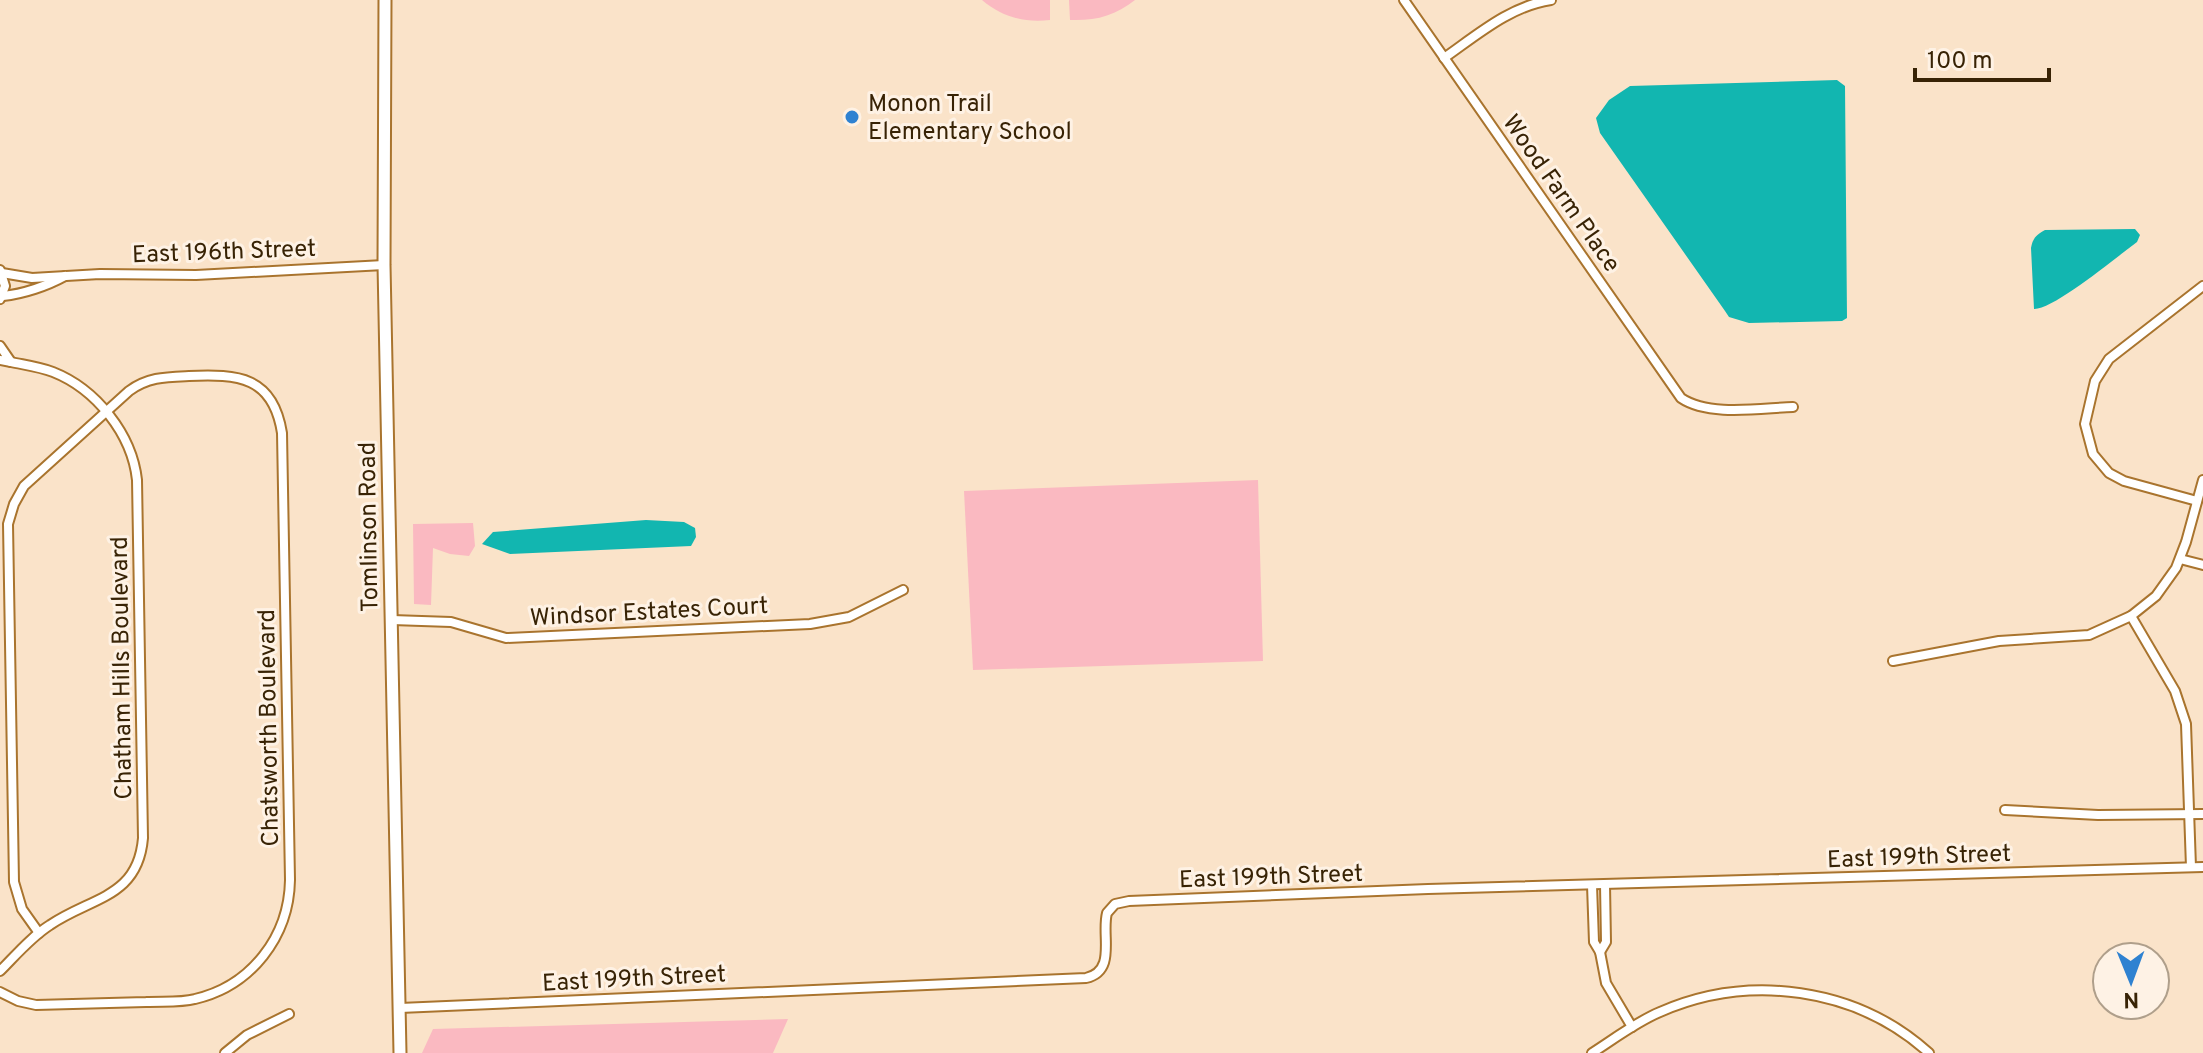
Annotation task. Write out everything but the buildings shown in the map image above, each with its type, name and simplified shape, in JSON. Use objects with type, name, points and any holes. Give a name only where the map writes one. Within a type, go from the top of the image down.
[{"type":"street","name":"Tomlinson Road","points":[[385,0],[384,265],[400,1053]]},
{"type":"street","name":"Wood Farm Place","points":[[1404,0],[1681,398],[1691,404],[1713,409],[1793,407]]},
{"type":"street","points":[[1444,58],[1509,14],[1551,0]]},
{"type":"street","name":"East 196th Street","points":[[1,271],[32,278],[204,275],[384,265]]},
{"type":"street","points":[[1,271],[5,286],[1,298]]},
{"type":"street","name":"East 196th Street","points":[[1,298],[55,282],[65,276]]},
{"type":"street","points":[[2197,501],[2124,481],[2109,473],[2093,454],[2085,424],[2095,381],[2109,359],[2203,286]]},
{"type":"street","points":[[0,346],[11,362]]},
{"type":"street","name":"Chatham Hills Boulevard","points":[[0,360],[62,376],[85,391],[106,411],[130,450],[137,480],[143,845],[137,865],[122,887],[73,911],[39,933],[0,971]]},
{"type":"street","name":"Chatsworth Boulevard","points":[[0,992],[36,1005],[190,1000],[202,997],[226,988],[258,963],[274,941],[287,909],[290,880],[282,433],[269,398],[239,377],[224,374],[150,379],[132,388],[24,486],[9,519],[14,882],[22,909],[39,933]]},
{"type":"street","points":[[1893,661],[1999,641],[2089,635],[2131,616],[2156,596],[2180,559],[2203,480]]},
{"type":"street","points":[[2180,559],[2203,565]]},
{"type":"street","name":"Windsor Estates Court","points":[[392,620],[451,622],[506,638],[810,624],[857,614],[903,590]]},
{"type":"street","points":[[2131,616],[2168,678],[2184,716],[2189,739],[2191,867]]},
{"type":"street","points":[[2005,810],[2098,815],[2203,814]]},
{"type":"street","name":"East 199th Street","points":[[400,1008],[1086,978],[1097,973],[1105,963],[1105,918],[1110,909],[1121,902],[1428,889],[2203,867]]},
{"type":"street","points":[[1592,885],[1594,942],[1600,952],[1606,983],[1632,1027]]},
{"type":"street","points":[[1600,952],[1606,942],[1605,885]]},
{"type":"street","points":[[1592,1053],[1659,1012],[1710,995],[1747,990],[1783,990],[1853,1006],[1896,1029],[1929,1053]]},
{"type":"street","points":[[225,1053],[247,1035],[289,1014]]},
{"type":"shaded area","points":[[982,0],[1050,0],[1050,20],[1014,18]]},
{"type":"shaded area","points":[[1069,0],[1135,0],[1112,14],[1070,20]]},
{"type":"shaded area","points":[[1258,480],[1263,661],[973,670],[964,491]]},
{"type":"shaded area","points":[[473,523],[475,546],[469,556],[433,548],[431,605],[414,604],[413,524]]},
{"type":"shaded area","points":[[788,1019],[773,1053],[422,1053],[433,1029]]},
{"type":"water","points":[[1837,80],[1845,86],[1847,318],[1842,321],[1749,323],[1729,317],[1600,133],[1596,118],[1609,100],[1630,86]]},
{"type":"water","points":[[2135,229],[2140,235],[2137,242],[2070,292],[2034,309],[2031,248],[2039,234],[2045,230]]},
{"type":"water","points":[[646,520],[684,522],[695,528],[696,537],[691,546],[510,554],[482,544],[493,532]]},
{"type":"place","name":"Monon Trail Elementary School","points":[[852,117]]}]
